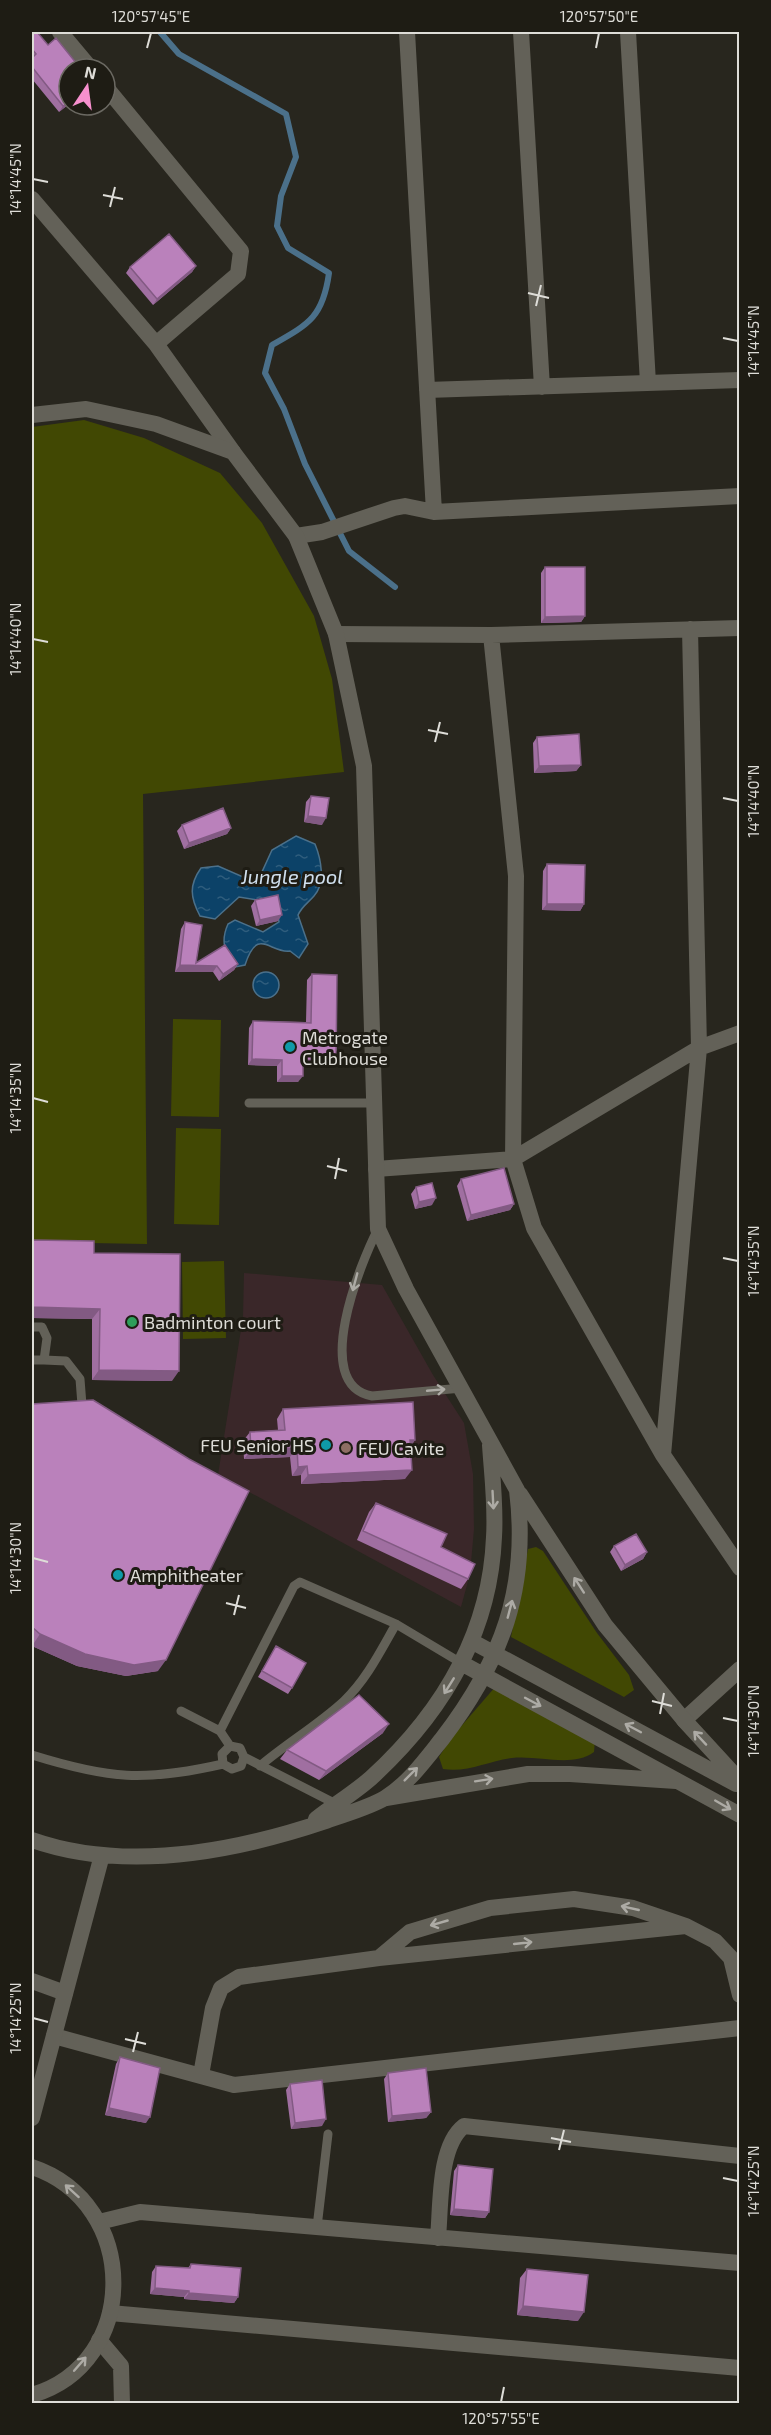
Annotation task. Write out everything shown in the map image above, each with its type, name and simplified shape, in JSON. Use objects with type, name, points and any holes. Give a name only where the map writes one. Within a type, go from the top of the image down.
[{"type":"street","points":[[60,32],[81,57]]},
{"type":"street","points":[[407,32],[434,512]]},
{"type":"street","points":[[521,32],[542,387]]},
{"type":"street","points":[[627,32],[648,383]]},
{"type":"street","points":[[117,101],[241,251],[238,274],[156,344]]},
{"type":"street","points":[[32,199],[156,344],[296,537],[336,634],[364,766],[378,1229],[406,1289],[518,1490],[605,1625],[684,1720],[740,1781]]},
{"type":"street","points":[[427,390],[740,380]]},
{"type":"street","points":[[32,416],[86,409],[156,424],[233,452]]},
{"type":"street","points":[[296,537],[322,532],[405,506],[434,512],[740,496]]},
{"type":"street","points":[[336,634],[491,635],[740,628]]},
{"type":"street","points":[[663,1455],[699,1048],[690,629]]},
{"type":"street","points":[[491,635],[516,876],[513,1159],[534,1228],[663,1455],[740,1568]]},
{"type":"street","points":[[376,1169],[513,1159],[699,1048],[740,1034]]},
{"type":"street","points":[[342,1808],[410,1740],[439,1703],[463,1664],[473,1642],[493,1555],[490,1441]]},
{"type":"street","points":[[385,1798],[425,1760],[465,1709],[496,1654],[514,1595],[519,1558],[522,1525],[518,1490]]},
{"type":"street","points":[[473,1642],[740,1785]]},
{"type":"street","points":[[463,1664],[682,1781],[740,1815]]},
{"type":"street","points":[[684,1720],[740,1669]]},
{"type":"street","points":[[32,1840],[102,1855],[148,1856],[195,1853],[241,1846],[305,1828],[342,1808],[385,1798],[528,1774],[570,1774],[682,1781]]},
{"type":"street","points":[[32,2118],[34,2098],[54,2036],[102,1855]]},
{"type":"street","points":[[379,1958],[410,1932],[490,1908],[573,1899],[633,1908],[686,1926],[715,1941],[731,1958],[740,1995]]},
{"type":"street","points":[[201,2075],[213,2008],[222,1988],[239,1977],[379,1958],[686,1926]]},
{"type":"street","points":[[32,1981],[65,1993]]},
{"type":"street","points":[[54,2036],[234,2085],[740,2028]]},
{"type":"street","points":[[438,2238],[447,2151],[454,2133],[464,2126],[740,2156]]},
{"type":"street","points":[[32,2167],[65,2184],[84,2201],[99,2222],[110,2251],[114,2283],[110,2313],[99,2340],[76,2370],[44,2391],[32,2395]]},
{"type":"street","points":[[99,2222],[140,2212],[740,2263]]},
{"type":"street","points":[[110,2313],[740,2368]]},
{"type":"street","points":[[99,2340],[121,2366],[122,2403]]},
{"type":"lane","points":[[249,1103],[375,1103]]},
{"type":"lane","points":[[378,1229],[360,1265],[345,1318],[344,1372],[350,1385],[359,1393],[372,1396],[462,1388]]},
{"type":"lane","points":[[32,1327],[42,1328],[47,1338],[44,1360]]},
{"type":"lane","points":[[32,1360],[66,1361],[80,1379],[82,1405],[72,1406]]},
{"type":"lane","points":[[220,1731],[294,1586],[300,1581],[396,1624],[463,1664]]},
{"type":"lane","points":[[260,1766],[313,1728],[346,1700],[367,1674],[396,1624]]},
{"type":"lane","points":[[181,1711],[220,1731],[230,1746],[240,1748],[244,1757],[342,1808]]},
{"type":"lane","points":[[223,1764],[222,1754],[230,1746]]},
{"type":"lane","points":[[32,1755],[79,1769],[133,1777],[175,1775],[223,1764],[232,1769],[241,1766],[244,1757]]},
{"type":"lane","points":[[316,2227],[328,2134]]},
{"type":"shaded area","name":"FEU Cavite","points":[[244,1273],[382,1285],[433,1375],[464,1423],[473,1474],[474,1529],[470,1574],[461,1607],[218,1475],[243,1317]]},
{"type":"green space","points":[[84,420],[144,438],[220,473],[262,523],[314,616],[332,679],[344,772],[143,794],[147,1244],[32,1242],[32,427]]},
{"type":"green space","points":[[173,1019],[221,1020],[219,1117],[171,1116]]},
{"type":"green space","points":[[176,1128],[221,1129],[219,1225],[174,1224]]},
{"type":"green space","points":[[224,1261],[226,1338],[183,1339],[182,1262]]},
{"type":"green space","points":[[536,1547],[543,1551],[597,1633],[629,1675],[634,1690],[624,1697],[511,1637],[528,1549]]},
{"type":"green space","points":[[496,1686],[595,1740],[594,1752],[576,1759],[512,1758],[469,1768],[443,1769],[439,1757],[451,1738]]},
{"type":"water","name":"Jungle pool","points":[[296,836],[315,844],[320,864],[321,878],[318,891],[298,915],[308,944],[299,958],[290,951],[260,944],[255,946],[250,953],[245,965],[235,967],[224,942],[228,924],[235,920],[263,932],[279,922],[274,897],[257,900],[239,897],[215,919],[200,916],[192,891],[194,880],[201,868],[218,866],[243,877],[261,874],[272,850]]},
{"type":"water","points":[[266,972],[275,976],[279,985],[275,994],[266,998],[257,994],[253,985],[257,976]]},
{"type":"building","points":[[32,32],[37,32],[48,45],[56,38],[71,57],[57,57],[57,98],[32,67],[32,58],[36,54],[32,49]]},
{"type":"building","points":[[169,234],[196,266],[157,299],[130,267]]},
{"type":"building","points":[[545,567],[585,567],[585,616],[545,617]]},
{"type":"building","points":[[579,734],[581,765],[539,766],[537,737]]},
{"type":"building","points":[[311,796],[329,798],[326,818],[308,816]]},
{"type":"building","points":[[223,808],[231,828],[189,843],[182,825]]},
{"type":"building","points":[[547,864],[585,865],[584,904],[547,904]]},
{"type":"building","points":[[278,895],[282,915],[260,920],[255,900]]},
{"type":"building","points":[[185,922],[202,925],[196,963],[225,945],[238,964],[223,974],[217,966],[180,965]]},
{"type":"building","points":[[312,974],[337,975],[336,1061],[303,1060],[303,1076],[282,1076],[282,1060],[252,1059],[253,1021],[311,1023]]},
{"type":"building","points":[[504,1168],[514,1204],[471,1215],[461,1179]]},
{"type":"building","points":[[432,1183],[436,1198],[419,1202],[416,1187]]},
{"type":"building","points":[[32,1240],[94,1241],[94,1253],[180,1254],[179,1371],[99,1370],[100,1309],[32,1307]]},
{"type":"building","name":"Amphitheater","points":[[93,1400],[189,1459],[249,1491],[166,1660],[134,1665],[85,1654],[40,1634],[32,1627],[32,1404]]},
{"type":"building","name":"FEU Senior HS","points":[[413,1402],[415,1440],[410,1440],[412,1470],[308,1475],[307,1466],[298,1467],[297,1448],[251,1450],[250,1432],[285,1430],[283,1409]]},
{"type":"building","points":[[376,1503],[447,1534],[441,1547],[475,1564],[468,1579],[363,1531]]},
{"type":"building","points":[[636,1534],[647,1552],[625,1565],[614,1546]]},
{"type":"building","points":[[276,1646],[306,1663],[292,1688],[262,1671]]},
{"type":"building","points":[[359,1695],[389,1724],[326,1771],[287,1750]]},
{"type":"building","points":[[120,2057],[160,2068],[150,2117],[109,2108]]},
{"type":"building","points":[[426,2068],[431,2112],[392,2116],[388,2073]]},
{"type":"building","points":[[322,2080],[326,2119],[295,2123],[290,2084]]},
{"type":"building","points":[[458,2165],[493,2169],[489,2212],[454,2209]]},
{"type":"building","points":[[191,2264],[241,2268],[238,2297],[155,2288],[156,2266],[190,2268]]},
{"type":"building","points":[[527,2269],[588,2275],[584,2312],[523,2306]]},
{"type":"waterway","points":[[160,32],[179,54],[286,114],[296,157],[281,196],[277,226],[288,248],[329,273],[323,300],[318,310],[305,325],[272,345],[265,373],[284,409],[305,464],[349,551],[395,587]]},
{"type":"place","name":"Metrogate Clubhouse","points":[[290,1047]]},
{"type":"place","name":"Badminton court","points":[[132,1322]]},
{"type":"place","name":"FEU Senior HS","points":[[326,1445]]},
{"type":"place","name":"FEU Cavite","points":[[346,1448]]},
{"type":"place","name":"Amphitheater","points":[[118,1575]]}]
